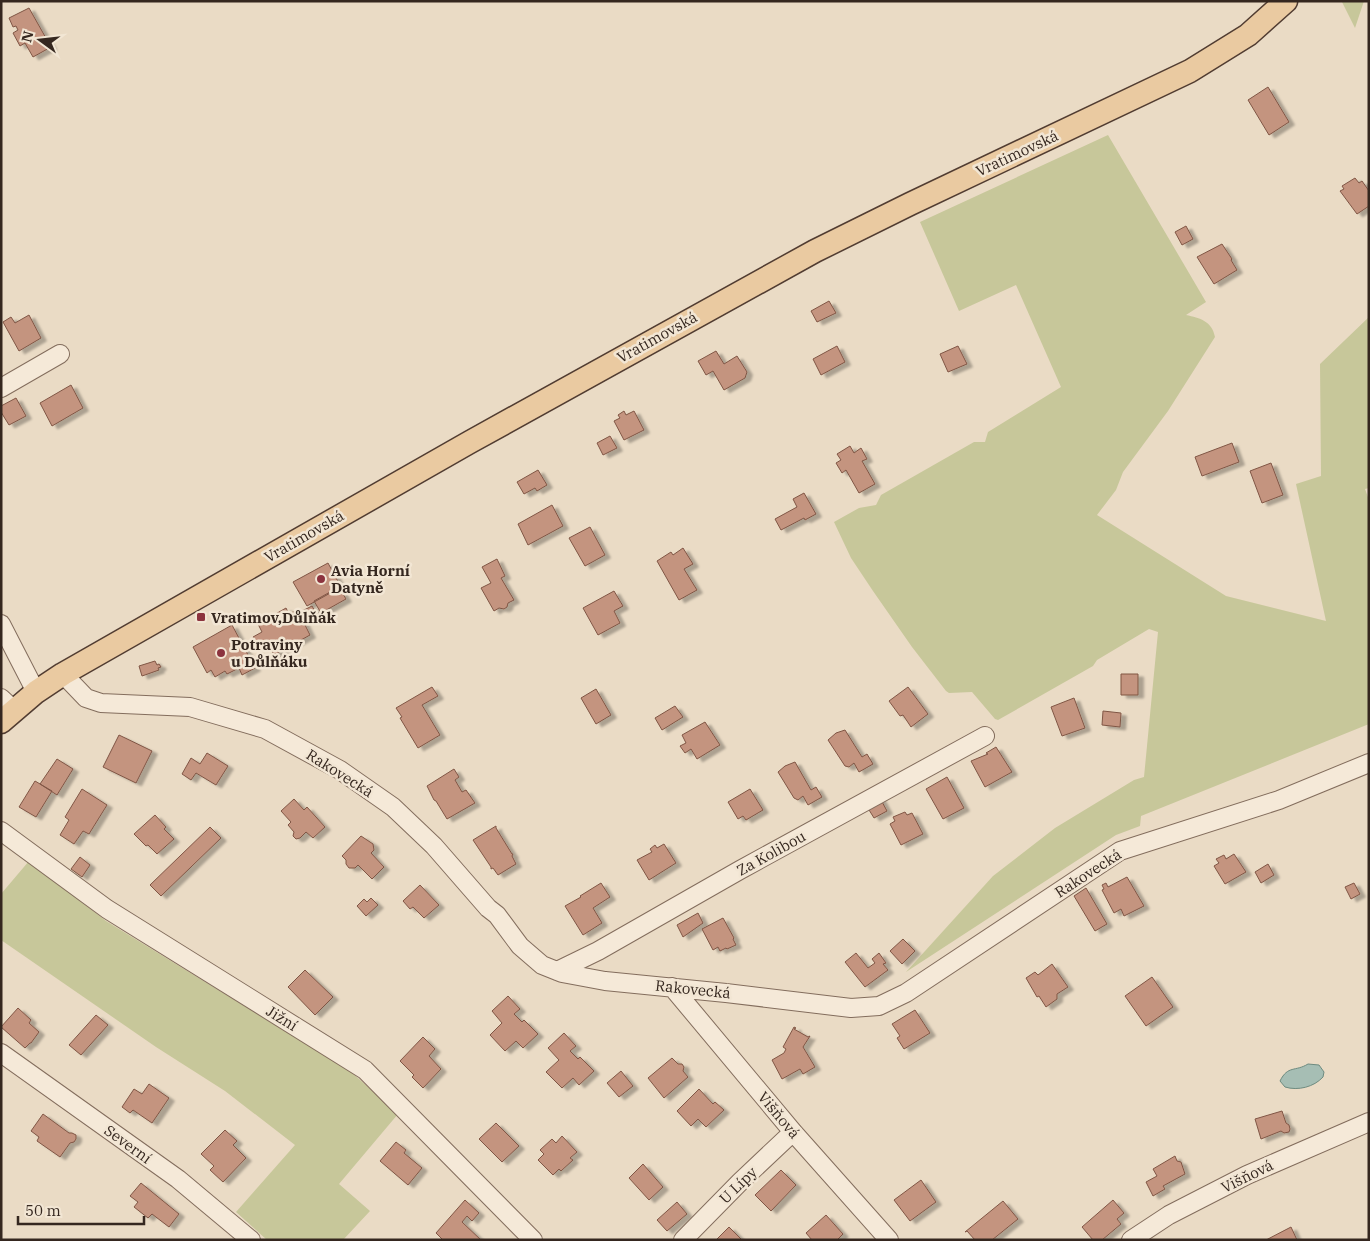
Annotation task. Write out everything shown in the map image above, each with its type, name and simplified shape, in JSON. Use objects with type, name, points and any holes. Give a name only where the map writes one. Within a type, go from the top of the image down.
[{"type":"main road","name":"Vratimovská","points":[[5,710],[63,674],[479,437],[815,250],[1190,71],[1248,35],[1286,1]]},
{"type":"street","points":[[1,388],[60,354]]},
{"type":"street","points":[[1,624],[36,692]]},
{"type":"street","name":"Rakovecká","points":[[63,674],[86,698],[93,701],[101,703],[190,707],[265,729],[340,770],[393,807],[434,846],[488,908],[497,915],[520,946],[542,965],[557,971],[605,981],[851,1008],[879,1006],[906,993],[1120,851],[1279,800],[1369,763]]},
{"type":"street","name":"Za Kolibou","points":[[557,971],[598,951],[740,870],[985,736]]},
{"type":"street","name":"Jižní","points":[[1,831],[107,909],[365,1070],[533,1240]]},
{"type":"street","name":"Višňová","points":[[672,987],[793,1132],[889,1240]]},
{"type":"street","name":"Severní","points":[[1,1053],[178,1179],[251,1240]]},
{"type":"street","name":"Višňová","points":[[1131,1240],[1168,1215],[1247,1175],[1369,1122]]},
{"type":"street","name":"U Lípy","points":[[683,1240],[793,1132]]},
{"type":"green space","points":[[1364,1],[1355,28],[1342,2]]},
{"type":"green space","points":[[1108,135],[1206,302],[1186,315],[1205,321],[1211,327],[1215,337],[1168,411],[1123,472],[1116,490],[1097,515],[1226,596],[1326,621],[1296,484],[1321,476],[1320,364],[1369,317],[1369,488],[1365,489],[1369,500],[1369,724],[1141,816],[1140,826],[1116,835],[906,972],[993,876],[1055,828],[1134,780],[1144,777],[1158,632],[1149,629],[1097,660],[1093,666],[998,720],[995,719],[972,692],[949,693],[946,691],[912,647],[851,558],[834,522],[859,508],[876,505],[881,495],[974,442],[985,442],[988,432],[1061,387],[1016,285],[959,311],[920,222]]},
{"type":"green space","points":[[29,861],[106,921],[280,1028],[339,1061],[398,1114],[339,1184],[370,1211],[343,1240],[267,1240],[236,1212],[295,1145],[225,1091],[156,1047],[1,940],[1,894]]},
{"type":"shaded area","points":[[1308,1064],[1319,1065],[1324,1072],[1323,1077],[1315,1083],[1295,1089],[1285,1087],[1280,1081],[1289,1071]]},
{"type":"building","points":[[29,8],[51,47],[33,57],[25,43],[20,46],[13,33],[18,30],[16,26],[13,27],[9,18]]},
{"type":"building","points":[[1268,87],[1289,122],[1269,135],[1248,100]]},
{"type":"building","points":[[1355,178],[1359,183],[1362,181],[1369,191],[1369,206],[1357,214],[1340,191],[1344,189],[1342,186]]},
{"type":"building","points":[[1186,226],[1193,239],[1182,245],[1175,232]]},
{"type":"building","points":[[1222,244],[1237,270],[1214,284],[1197,257]]},
{"type":"building","points":[[829,301],[836,313],[817,322],[811,311]]},
{"type":"building","points":[[29,315],[41,338],[19,351],[3,322],[11,317],[15,323]]},
{"type":"building","points":[[837,346],[845,362],[821,375],[813,359]]},
{"type":"building","points":[[958,346],[967,364],[948,372],[940,354]]},
{"type":"building","points":[[716,351],[724,364],[737,356],[747,372],[745,378],[724,390],[713,371],[706,375],[698,361]]},
{"type":"building","points":[[71,385],[83,408],[52,426],[40,403]]},
{"type":"building","points":[[16,398],[26,416],[9,425],[1,412],[1,406]]},
{"type":"building","points":[[624,411],[626,415],[634,411],[644,430],[624,440],[614,421],[620,418],[618,415]]},
{"type":"building","points":[[610,436],[617,448],[603,455],[597,443]]},
{"type":"building","points":[[1232,443],[1239,462],[1202,476],[1195,457]]},
{"type":"building","points":[[850,446],[854,453],[861,448],[867,459],[862,461],[875,484],[859,493],[846,470],[842,473],[836,463],[841,460],[837,454]]},
{"type":"building","points":[[1271,463],[1283,495],[1262,503],[1250,471]]},
{"type":"building","points":[[538,470],[547,485],[537,491],[535,488],[524,494],[517,482]]},
{"type":"building","points":[[804,493],[816,514],[781,530],[775,519],[797,507],[793,499]]},
{"type":"building","points":[[552,505],[563,526],[528,545],[518,524]]},
{"type":"building","points":[[590,527],[605,555],[585,566],[569,538]]},
{"type":"building","points":[[683,548],[693,564],[684,569],[697,590],[679,600],[657,561],[671,552],[673,555]]},
{"type":"building","points":[[497,559],[505,576],[501,578],[514,600],[508,603],[504,609],[499,608],[494,611],[481,588],[491,583],[482,567]]},
{"type":"building","points":[[328,563],[341,587],[307,606],[293,582]]},
{"type":"building","points":[[339,587],[346,599],[321,613],[314,601]]},
{"type":"building","points":[[614,591],[623,606],[614,611],[620,623],[598,635],[583,608]]},
{"type":"building","points":[[312,606],[316,613],[302,619],[310,635],[274,655],[268,642],[259,647],[253,637],[262,632],[258,624],[286,608],[289,614],[297,610],[298,613]]},
{"type":"building","points":[[232,625],[255,668],[242,675],[239,668],[227,674],[225,671],[215,677],[211,670],[207,673],[193,647]]},
{"type":"building","points":[[155,661],[161,667],[158,668],[159,670],[142,676],[139,666]]},
{"type":"building","points":[[1121,674],[1138,674],[1138,695],[1121,695]]},
{"type":"building","points":[[432,687],[438,696],[422,705],[440,735],[418,748],[396,708]]},
{"type":"building","points":[[908,687],[928,714],[911,727],[903,715],[900,716],[889,701]]},
{"type":"building","points":[[596,689],[611,715],[596,724],[581,698]]},
{"type":"building","points":[[1074,698],[1085,728],[1062,736],[1051,707]]},
{"type":"building","points":[[675,706],[683,717],[662,730],[655,718]]},
{"type":"building","points":[[1103,711],[1121,713],[1120,727],[1102,725]]},
{"type":"building","points":[[705,722],[720,745],[697,759],[691,749],[685,753],[680,746],[686,743],[682,735]]},
{"type":"building","points":[[845,730],[862,757],[867,754],[873,764],[859,772],[854,763],[849,767],[845,766],[828,740],[836,733]]},
{"type":"building","points":[[119,735],[152,751],[136,783],[103,767]]},
{"type":"building","points":[[996,747],[1012,772],[985,787],[971,761],[988,754],[986,753]]},
{"type":"building","points":[[207,753],[228,766],[216,785],[196,773],[191,780],[182,774],[191,758],[200,764]]},
{"type":"building","points":[[57,759],[73,769],[57,795],[40,784]]},
{"type":"building","points":[[795,762],[811,790],[816,787],[822,797],[808,805],[803,796],[798,800],[794,798],[778,772],[785,766]]},
{"type":"building","points":[[454,769],[459,777],[455,780],[462,792],[466,790],[475,803],[447,819],[427,786]]},
{"type":"building","points":[[947,777],[964,808],[943,819],[926,789]]},
{"type":"building","points":[[35,781],[52,791],[36,817],[19,807]]},
{"type":"building","points":[[82,789],[107,805],[89,834],[83,831],[74,844],[60,835],[69,820],[65,817]]},
{"type":"building","points":[[750,789],[763,810],[746,820],[743,816],[738,819],[728,802]]},
{"type":"building","points":[[880,798],[887,811],[874,818],[866,805]]},
{"type":"building","points":[[294,799],[304,810],[307,807],[325,827],[313,838],[306,832],[300,838],[296,839],[293,836],[294,832],[288,825],[291,822],[281,811]]},
{"type":"building","points":[[905,812],[907,815],[912,813],[923,834],[901,845],[890,824],[895,821],[893,817]]},
{"type":"building","points":[[155,815],[166,827],[164,829],[174,839],[157,854],[134,834]]},
{"type":"building","points":[[496,826],[513,854],[512,856],[516,864],[498,875],[493,868],[491,869],[473,840]]},
{"type":"building","points":[[210,827],[221,838],[161,896],[150,885]]},
{"type":"building","points":[[361,836],[373,844],[374,850],[371,853],[384,867],[372,879],[358,865],[355,868],[349,868],[342,856]]},
{"type":"building","points":[[664,844],[676,863],[649,880],[637,860],[652,852],[650,849],[655,845],[657,848]]},
{"type":"building","points":[[1234,854],[1246,872],[1225,884],[1214,866],[1219,863],[1216,859],[1224,855],[1226,859]]},
{"type":"building","points":[[80,857],[90,865],[82,877],[71,869]]},
{"type":"building","points":[[1268,864],[1274,875],[1261,883],[1255,872]]},
{"type":"building","points":[[1127,877],[1144,906],[1124,916],[1121,909],[1114,913],[1102,890],[1104,889],[1102,885],[1106,883],[1108,887]]},
{"type":"building","points":[[601,883],[610,897],[593,908],[602,923],[583,935],[565,906]]},
{"type":"building","points":[[1354,883],[1360,894],[1351,899],[1345,887]]},
{"type":"building","points":[[420,885],[439,905],[424,918],[413,907],[410,909],[403,901]]},
{"type":"building","points":[[1086,888],[1107,924],[1095,931],[1074,896]]},
{"type":"building","points":[[371,898],[378,905],[366,916],[357,906],[364,899],[367,902]]},
{"type":"building","points":[[698,913],[703,923],[683,937],[677,925]]},
{"type":"building","points":[[723,918],[736,945],[720,951],[718,947],[713,950],[702,929]]},
{"type":"building","points":[[903,939],[915,951],[902,964],[890,951]]},
{"type":"building","points":[[856,953],[868,968],[875,963],[872,959],[879,953],[886,963],[883,964],[888,970],[865,987],[845,962]]},
{"type":"building","points":[[1052,964],[1068,987],[1057,994],[1057,999],[1046,1007],[1039,996],[1037,997],[1026,978],[1035,972],[1038,975]]},
{"type":"building","points":[[305,970],[333,997],[315,1015],[288,987]]},
{"type":"building","points":[[1152,977],[1173,1007],[1146,1026],[1125,996]]},
{"type":"building","points":[[508,996],[520,1009],[514,1014],[522,1022],[524,1020],[538,1034],[523,1048],[516,1041],[505,1051],[490,1035],[502,1023],[492,1011]]},
{"type":"building","points":[[18,1008],[31,1020],[29,1023],[39,1032],[25,1048],[1,1027]]},
{"type":"building","points":[[915,1010],[930,1033],[904,1049],[897,1038],[900,1036],[892,1024]]},
{"type":"building","points":[[96,1015],[108,1025],[81,1055],[69,1045]]},
{"type":"building","points":[[794,1027],[796,1028],[794,1029],[808,1037],[810,1036],[803,1047],[815,1067],[803,1074],[800,1069],[782,1079],[772,1060],[784,1053],[786,1049],[783,1047]]},
{"type":"building","points":[[564,1033],[576,1046],[570,1051],[578,1059],[580,1057],[594,1071],[579,1085],[573,1078],[562,1088],[546,1072],[559,1060],[548,1048]]},
{"type":"building","points":[[423,1037],[435,1049],[429,1056],[441,1069],[423,1088],[412,1077],[414,1075],[400,1061]]},
{"type":"building","points":[[672,1058],[678,1064],[682,1064],[684,1067],[683,1071],[688,1077],[664,1098],[648,1078]]},
{"type":"building","points":[[621,1071],[633,1086],[619,1097],[607,1083]]},
{"type":"building","points":[[149,1084],[169,1098],[152,1123],[133,1110],[130,1113],[122,1107],[134,1089],[142,1094]]},
{"type":"building","points":[[699,1089],[713,1104],[715,1102],[724,1110],[706,1127],[698,1119],[691,1126],[677,1111]]},
{"type":"building","points":[[1282,1111],[1286,1123],[1289,1125],[1289,1132],[1284,1133],[1281,1131],[1261,1139],[1255,1119]]},
{"type":"building","points":[[43,1114],[69,1133],[76,1135],[74,1142],[70,1143],[60,1157],[37,1141],[39,1137],[31,1131]]},
{"type":"building","points":[[496,1123],[519,1146],[502,1162],[479,1139]]},
{"type":"building","points":[[225,1130],[237,1141],[233,1145],[246,1158],[223,1182],[210,1170],[214,1166],[201,1154]]},
{"type":"building","points":[[562,1136],[577,1152],[570,1158],[573,1160],[561,1171],[559,1169],[553,1175],[538,1160],[544,1154],[540,1150],[552,1139],[556,1143]]},
{"type":"building","points":[[396,1142],[406,1150],[404,1153],[422,1168],[408,1185],[380,1161]]},
{"type":"building","points":[[1175,1156],[1177,1161],[1181,1162],[1185,1174],[1163,1186],[1165,1189],[1153,1196],[1146,1182],[1157,1176],[1153,1169]]},
{"type":"building","points":[[643,1164],[663,1187],[649,1200],[629,1178]]},
{"type":"building","points":[[781,1170],[796,1185],[771,1211],[755,1195]]},
{"type":"building","points":[[921,1180],[936,1202],[910,1221],[894,1200]]},
{"type":"building","points":[[141,1183],[179,1214],[169,1227],[152,1214],[148,1218],[134,1207],[138,1202],[130,1196]]},
{"type":"building","points":[[465,1200],[479,1213],[472,1221],[467,1216],[462,1222],[481,1240],[443,1240],[436,1233]]},
{"type":"building","points":[[1113,1200],[1124,1213],[1117,1219],[1121,1224],[1102,1240],[1093,1240],[1082,1227]]},
{"type":"building","points":[[1003,1201],[1018,1219],[992,1240],[975,1240],[967,1231],[965,1232]]},
{"type":"building","points":[[677,1202],[687,1214],[667,1231],[657,1220]]},
{"type":"building","points":[[826,1215],[843,1234],[837,1240],[812,1240],[806,1233]]},
{"type":"building","points":[[729,1227],[742,1240],[716,1240]]},
{"type":"building","points":[[1291,1227],[1297,1240],[1266,1240]]},
{"type":"place","name":"Avia Horní Datyně","points":[[321,579]]},
{"type":"place","name":"Vratimov,Důlňák","points":[[201,617]]},
{"type":"place","name":"Potraviny u Důlňáku","points":[[221,653]]}]
